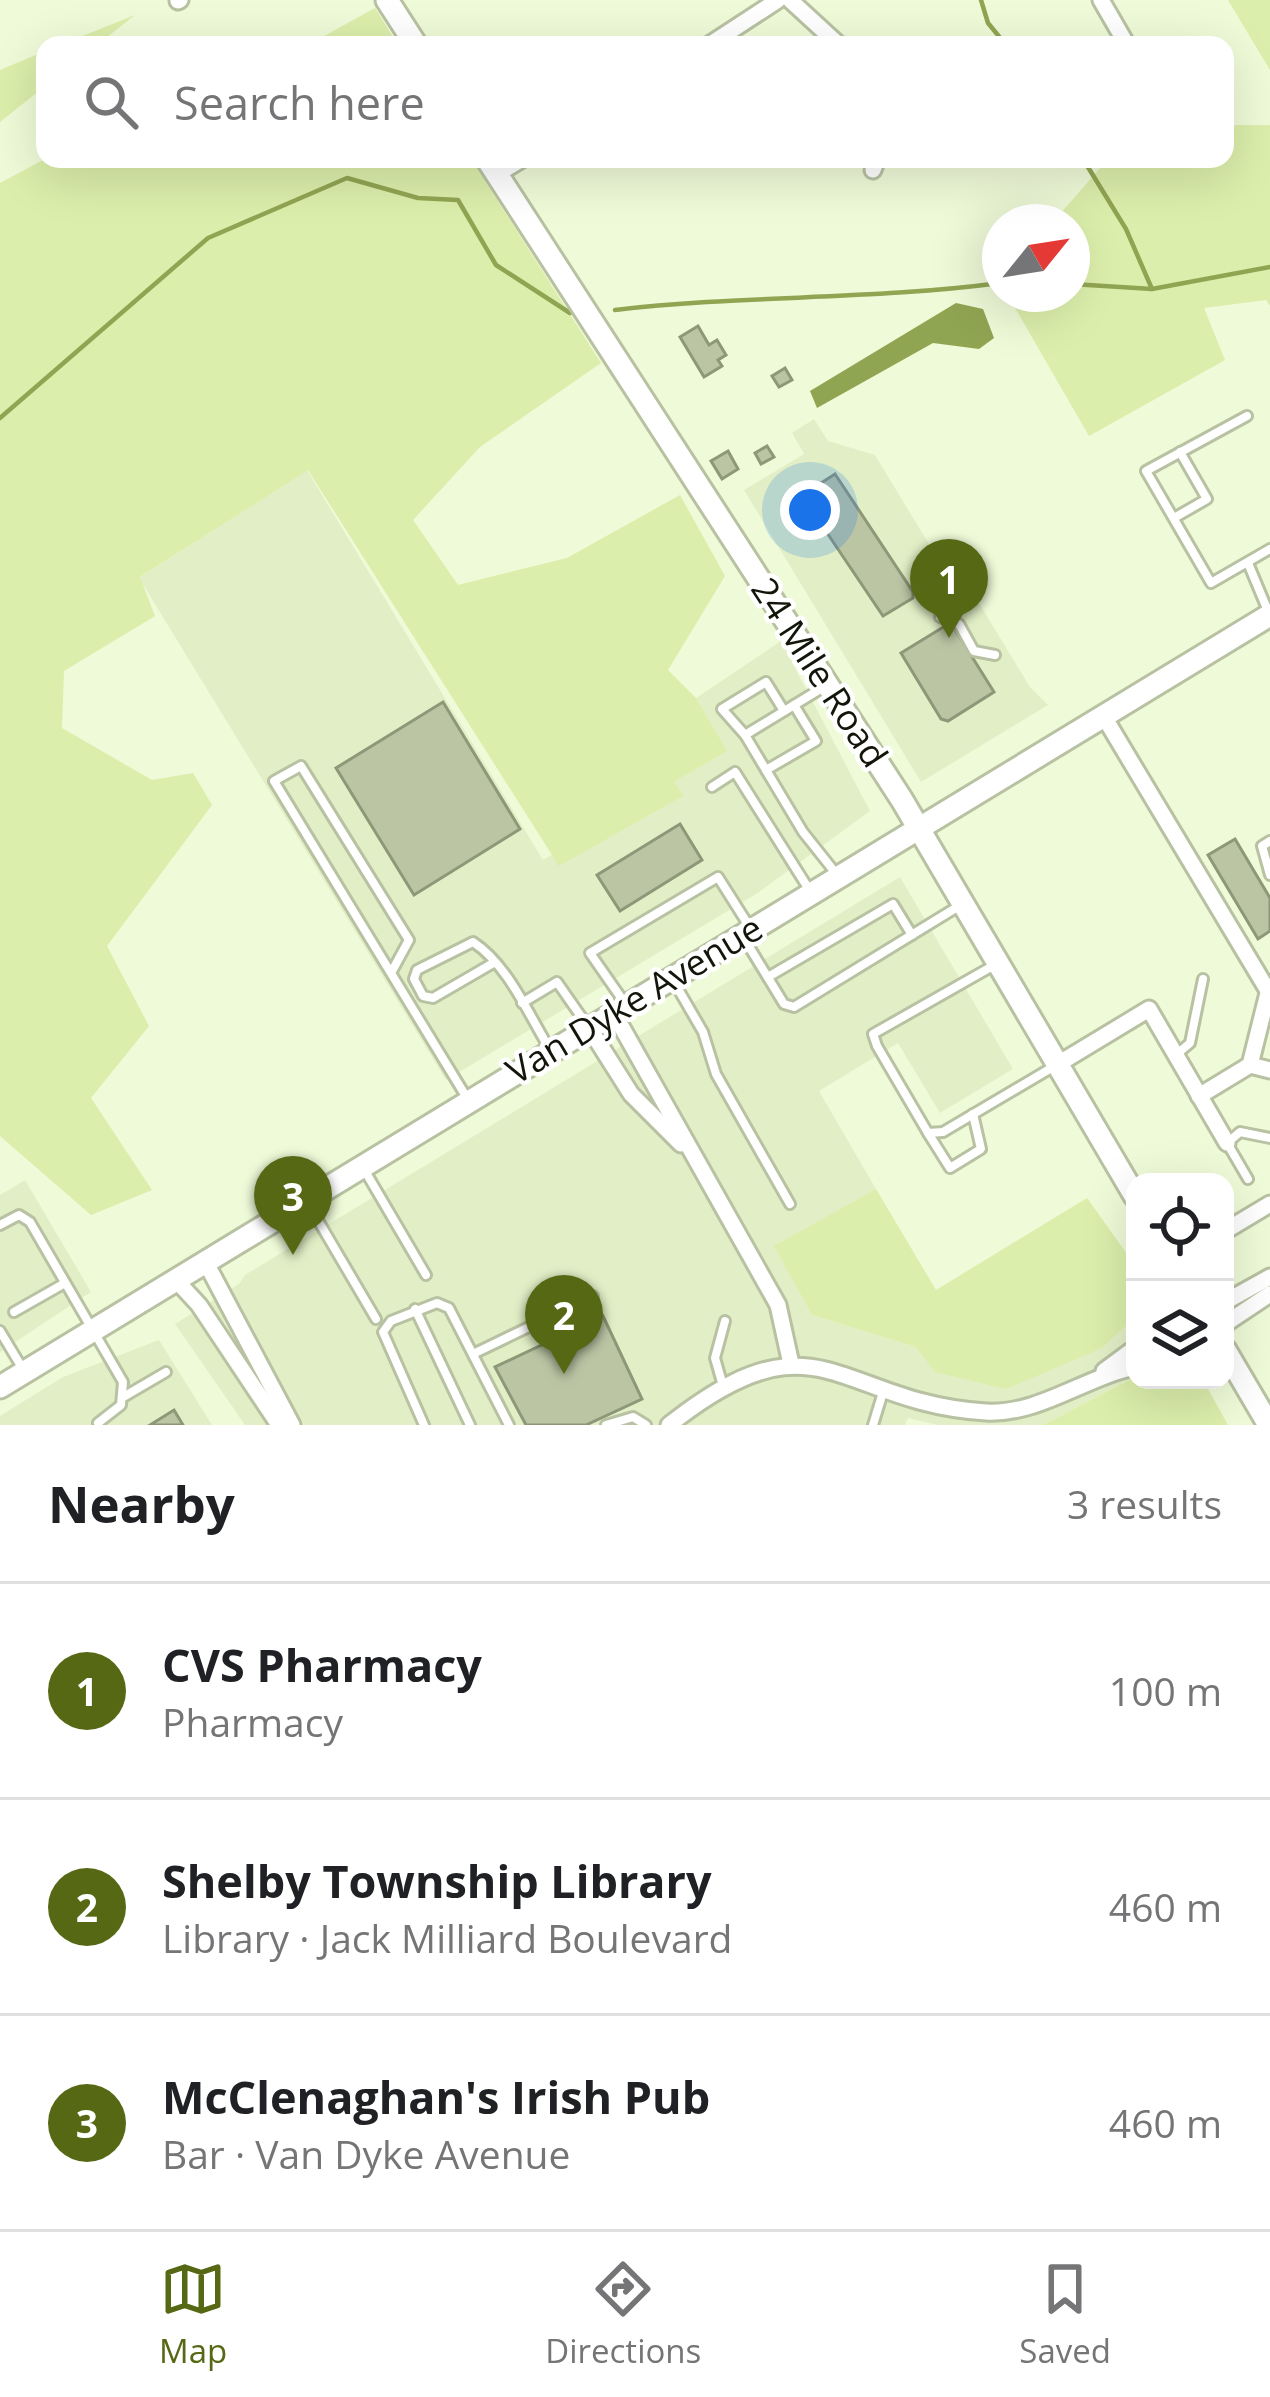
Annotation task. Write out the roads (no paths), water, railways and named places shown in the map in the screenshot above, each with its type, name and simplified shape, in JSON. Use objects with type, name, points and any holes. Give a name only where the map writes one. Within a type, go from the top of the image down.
[{"type":"main road","points":[[387,0],[410,36]]},
{"type":"main road","name":"24 Mile Road","points":[[493,168],[919,826],[1126,1181]]},
{"type":"main road","name":"Van Dyke Avenue","points":[[0,1387],[618,1007],[1270,616]]},
{"type":"main road","points":[[1234,1365],[1269,1425]]},
{"type":"street","points":[[723,36],[778,0]]},
{"type":"street","points":[[790,0],[829,36]]},
{"type":"street","points":[[1101,0],[1122,36]]},
{"type":"street","points":[[1103,716],[1269,994],[1250,1065],[1199,1096]]},
{"type":"street","points":[[618,1007],[688,1150],[778,1305],[791,1364]]},
{"type":"street","points":[[1058,1064],[1149,1009],[1227,1143]]},
{"type":"street","points":[[588,1026],[631,1094],[688,1150]]},
{"type":"street","points":[[1250,1065],[1270,1070]]},
{"type":"street","points":[[1234,1226],[1270,1204]]},
{"type":"street","points":[[205,1261],[292,1425]]},
{"type":"street","points":[[1234,1297],[1270,1276]]},
{"type":"street","points":[[175,1279],[200,1305],[279,1425]]},
{"type":"street","points":[[1234,1318],[1270,1294]]},
{"type":"street","points":[[1093,1381],[1126,1355]]},
{"type":"street","points":[[669,1425],[723,1386],[770,1366],[791,1364],[990,1412],[1025,1407],[1126,1370]]},
{"type":"lane","points":[[1247,416],[1146,471],[1210,583],[1270,549]]},
{"type":"lane","points":[[1174,518],[1207,499],[1180,452]]},
{"type":"lane","points":[[1248,562],[1270,616]]},
{"type":"lane","points":[[940,616],[958,624],[974,651],[995,655]]},
{"type":"lane","points":[[784,711],[766,682],[722,709],[745,736],[803,832],[838,875]]},
{"type":"lane","points":[[745,736],[829,684]]},
{"type":"lane","points":[[766,770],[816,741],[794,705]]},
{"type":"lane","points":[[391,973],[409,940],[301,766],[274,781],[391,973],[468,1099]]},
{"type":"lane","points":[[712,787],[735,772],[811,893]]},
{"type":"lane","points":[[1270,841],[1262,846],[1270,875]]},
{"type":"lane","points":[[618,1007],[590,953],[718,877],[768,977],[784,1004],[794,1007],[964,903]]},
{"type":"lane","points":[[768,977],[893,904],[912,935]]},
{"type":"lane","points":[[495,962],[433,998],[423,996],[414,979],[417,970],[473,942],[495,962],[550,1049]]},
{"type":"lane","points":[[973,1114],[981,1149],[950,1168],[873,1034],[999,962]]},
{"type":"lane","points":[[670,976],[703,1032],[716,1074],[790,1204]]},
{"type":"lane","points":[[1175,1054],[1190,1043],[1203,979]]},
{"type":"lane","points":[[522,1004],[557,982],[588,1026]]},
{"type":"lane","points":[[928,1133],[943,1132],[1058,1064]]},
{"type":"lane","points":[[631,1094],[652,1078]]},
{"type":"lane","points":[[1248,1179],[1227,1143],[1240,1132],[1270,1138]]},
{"type":"lane","points":[[361,1165],[426,1275]]},
{"type":"lane","points":[[305,1199],[376,1319]]},
{"type":"lane","points":[[0,1225],[19,1215],[30,1222],[123,1382],[124,1397],[117,1412],[98,1423]]},
{"type":"lane","points":[[14,1312],[65,1282]]},
{"type":"lane","points":[[473,1354],[593,1296]]},
{"type":"lane","points":[[424,1425],[383,1332],[415,1309],[437,1303],[449,1308],[509,1425]]},
{"type":"lane","points":[[415,1309],[470,1425]]},
{"type":"lane","points":[[723,1386],[715,1358],[724,1321]]},
{"type":"lane","points":[[222,1343],[244,1330]]},
{"type":"lane","points":[[0,1331],[24,1372]]},
{"type":"lane","points":[[124,1397],[166,1372]]},
{"type":"lane","points":[[873,1425],[884,1388]]},
{"type":"lane","points":[[606,1425],[633,1417],[646,1425]]},
{"type":"waterway","points":[[981,0],[988,23],[999,36]]},
{"type":"waterway","points":[[1089,168],[1126,229],[1152,289]]},
{"type":"waterway","points":[[0,418],[208,238],[347,178],[418,198],[458,200],[496,265],[570,313]]},
{"type":"waterway","points":[[1090,285],[1152,289],[1270,267]]},
{"type":"waterway","points":[[615,310],[982,285]]},
{"type":"place","name":"CVS Pharmacy","points":[[949,638]]},
{"type":"place","name":"McClenaghan's Irish Pub","points":[[293,1255]]},
{"type":"place","name":"Shelby Township Library","points":[[564,1374]]}]
